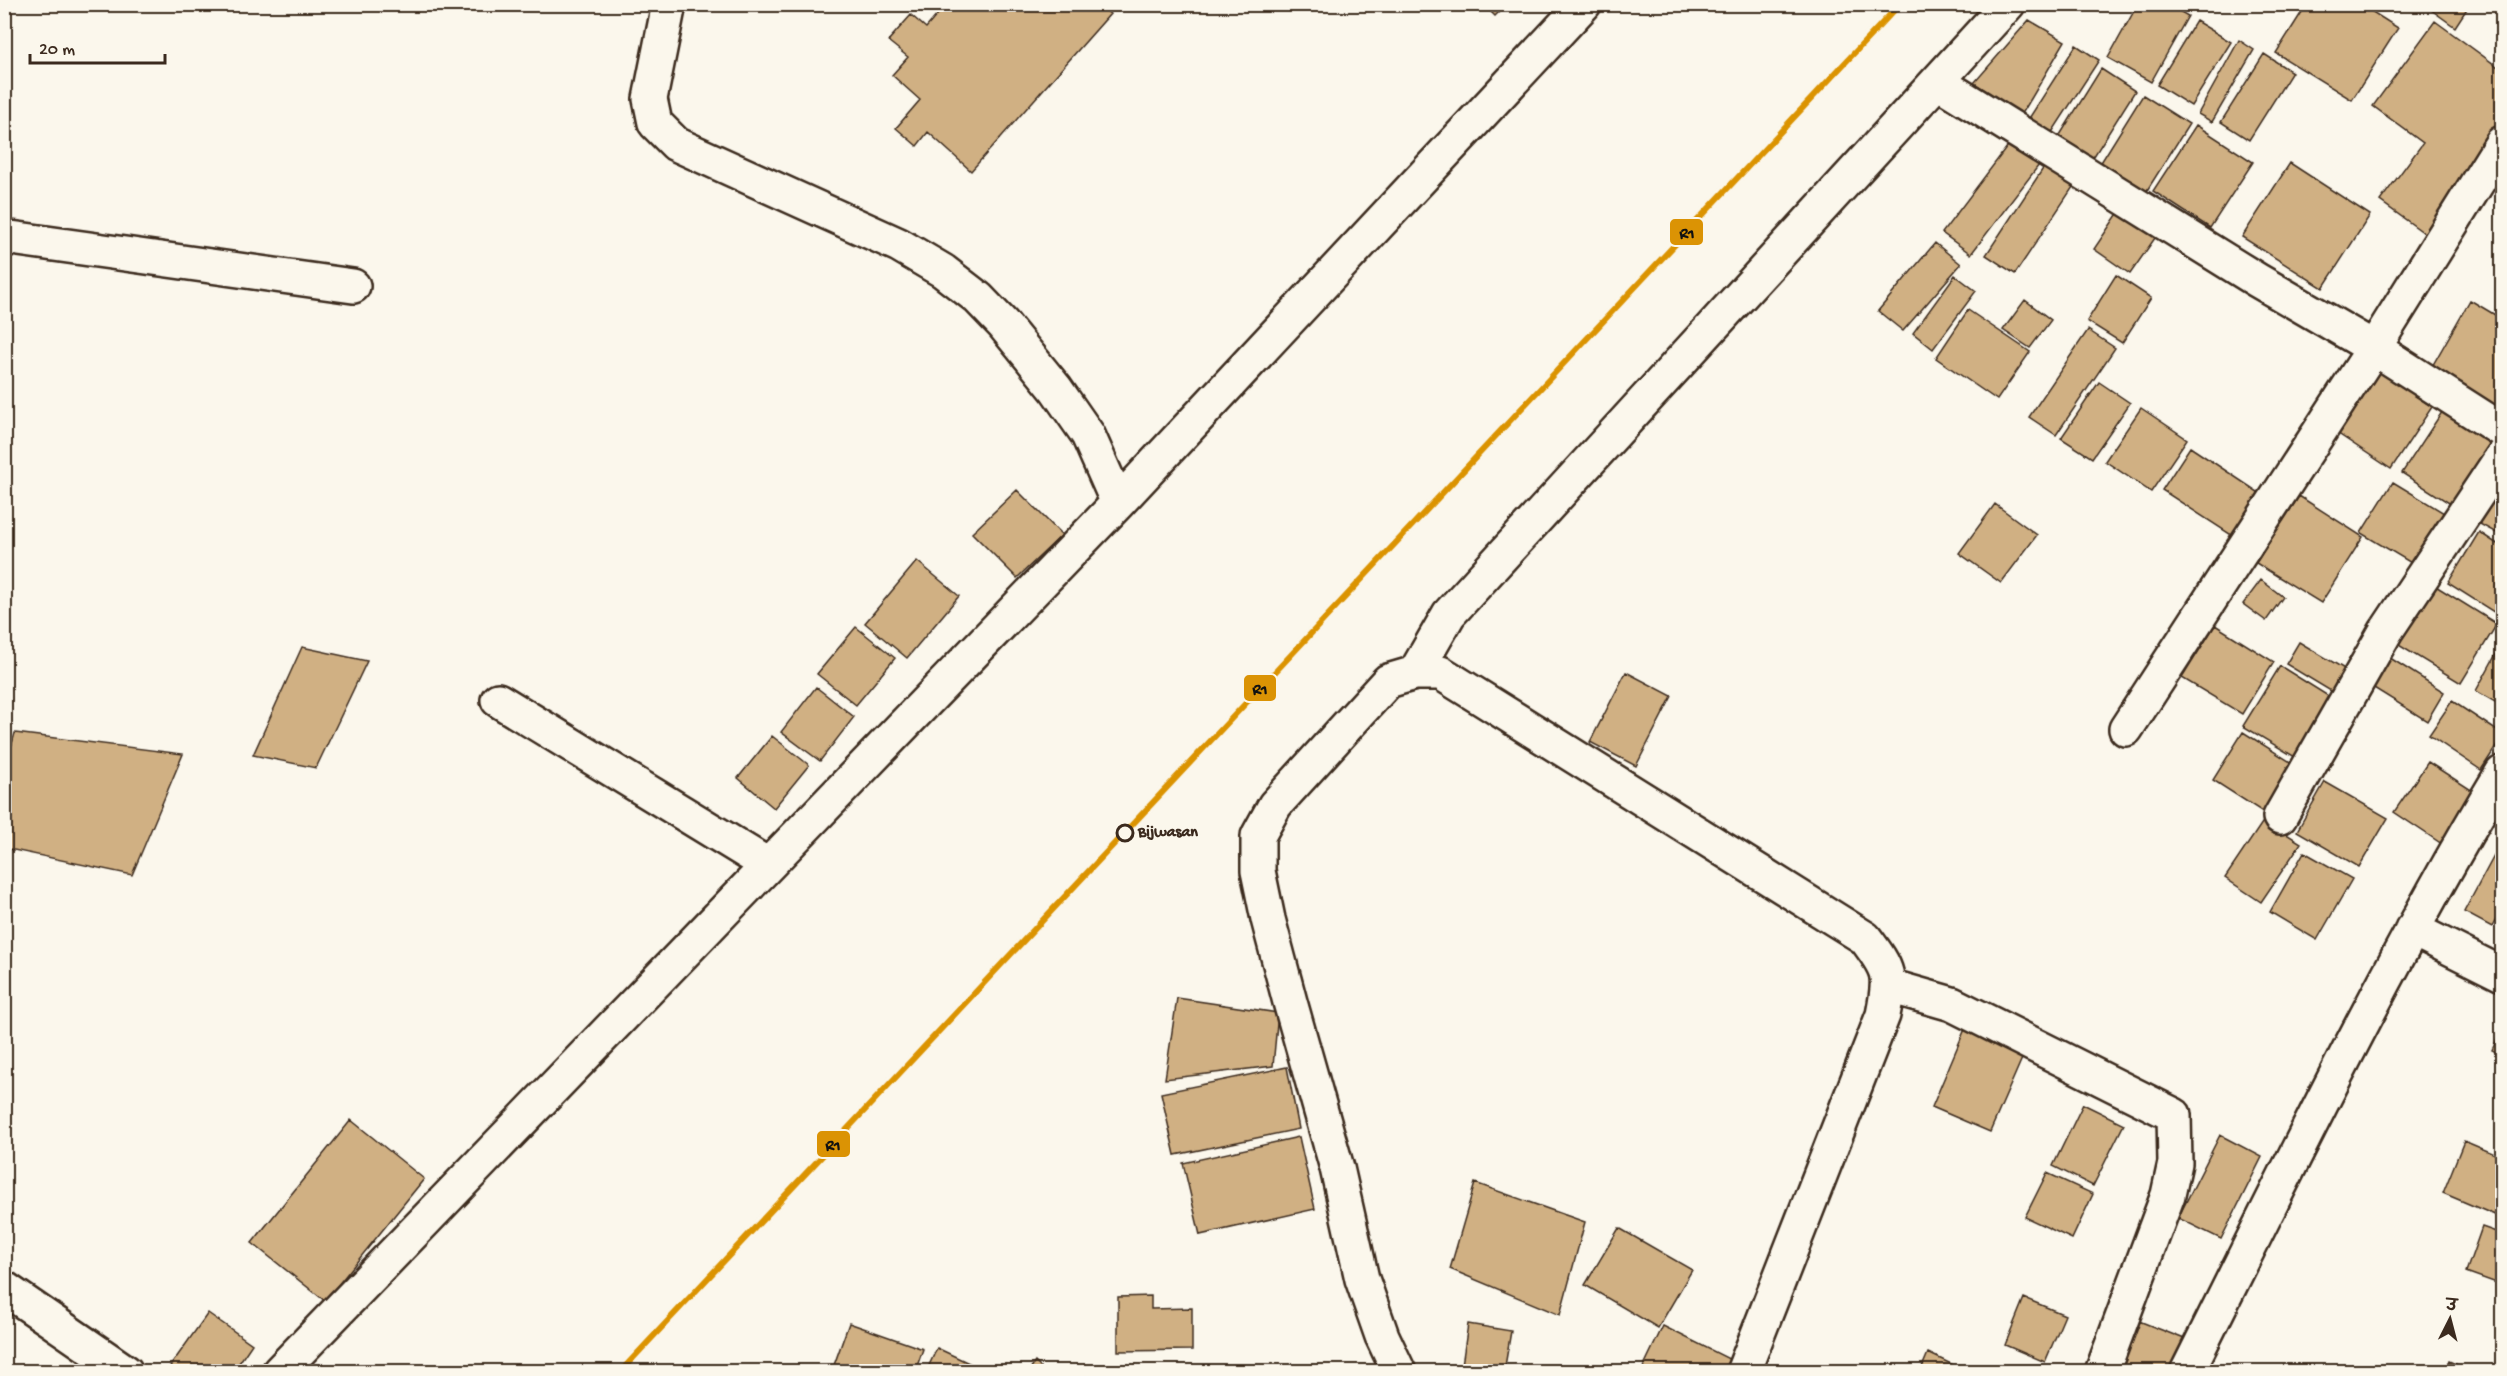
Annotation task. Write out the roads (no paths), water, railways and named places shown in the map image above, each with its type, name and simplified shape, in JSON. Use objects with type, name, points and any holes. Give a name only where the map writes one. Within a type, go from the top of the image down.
[{"type":"street","points":[[279,1371],[1118,503],[1584,4]]},
{"type":"street","points":[[1415,673],[1449,614],[2008,4]]},
{"type":"street","points":[[662,6],[650,99],[655,123],[676,144],[899,245],[943,271],[978,298],[1003,324],[1056,389],[1088,435],[1118,503]]},
{"type":"street","points":[[1938,82],[2257,280],[2374,348],[2502,429]]},
{"type":"street","points":[[2126,729],[2374,348],[2502,143]]},
{"type":"street","points":[[4,237],[353,286]]},
{"type":"street","points":[[2280,817],[2386,631],[2502,457]]},
{"type":"street","points":[[1398,1371],[1382,1336],[1362,1279],[1337,1168],[1268,918],[1258,871],[1258,836],[1275,805],[1388,681],[1415,673],[1440,673],[1865,938],[1883,962],[1889,986],[1883,1016],[1743,1371]]},
{"type":"street","points":[[498,700],[768,865]]},
{"type":"street","points":[[2187,1371],[2342,1061],[2412,929],[2502,773]]},
{"type":"street","points":[[2412,929],[2502,974]]},
{"type":"street","points":[[1889,986],[1952,1004],[2174,1115],[2175,1163],[2168,1195],[2102,1371]]},
{"type":"street","points":[[4,1288],[126,1371]]},
{"type":"place","name":"Bijwasan","points":[[1125,833]]}]
